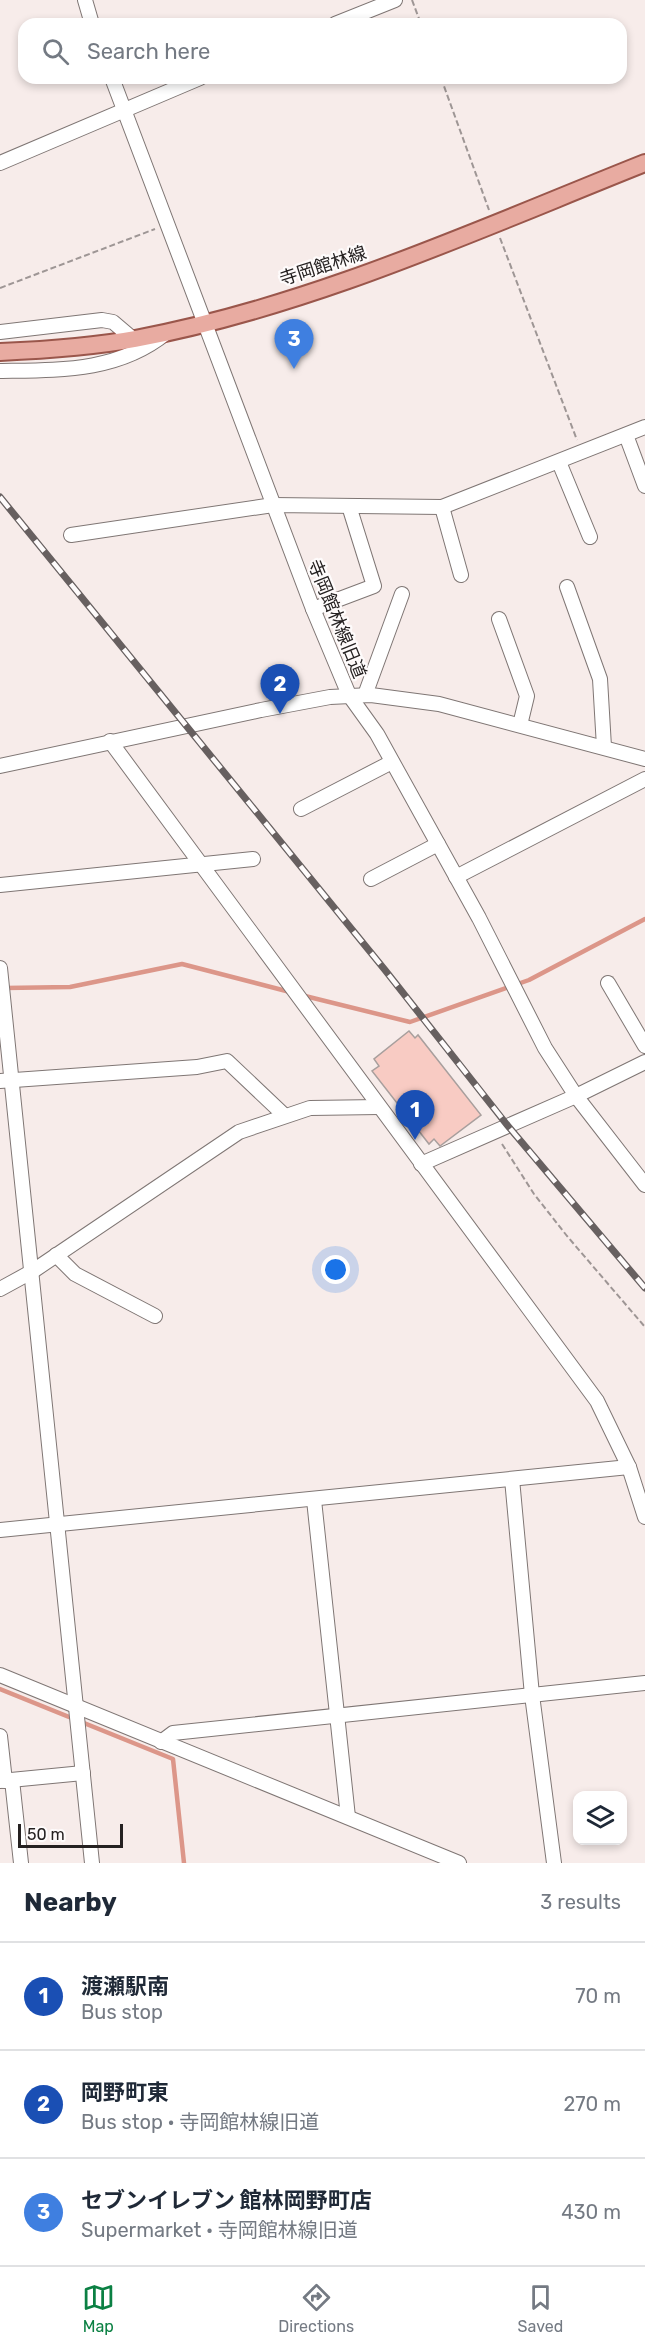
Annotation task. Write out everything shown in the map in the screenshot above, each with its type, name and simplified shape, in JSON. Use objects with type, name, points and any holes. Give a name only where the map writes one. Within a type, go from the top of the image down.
[{"type":"main road","name":"寺岡館林線","points":[[0,352],[72,347],[133,339],[204,324],[372,271],[645,163]]},
{"type":"street","points":[[85,0],[90,18]]},
{"type":"street","points":[[350,18],[395,0]]},
{"type":"street","name":"寺岡館林線旧道","points":[[0,765],[250,712],[349,695],[273,505],[114,84]]},
{"type":"street","points":[[0,163],[36,150],[123,109],[185,84]]},
{"type":"street","points":[[0,332],[110,320],[133,339]]},
{"type":"street","points":[[0,371],[49,370],[114,363],[150,346],[166,333]]},
{"type":"street","points":[[71,535],[273,505],[442,507],[645,428]]},
{"type":"street","points":[[626,435],[645,486]]},
{"type":"street","points":[[559,462],[590,537]]},
{"type":"street","points":[[313,609],[374,586],[349,506]]},
{"type":"street","points":[[442,507],[461,575]]},
{"type":"street","points":[[567,587],[600,679],[604,747]]},
{"type":"street","points":[[365,695],[402,594]]},
{"type":"street","points":[[499,619],[527,696],[520,725]]},
{"type":"street","points":[[349,695],[439,704],[645,759]]},
{"type":"street","points":[[349,695],[361,708],[438,844],[545,1048],[576,1096],[645,1185]]},
{"type":"street","points":[[110,741],[597,1401],[629,1467],[645,1517]]},
{"type":"street","points":[[301,809],[392,762]]},
{"type":"street","points":[[456,877],[645,779]]},
{"type":"street","points":[[371,879],[438,844]]},
{"type":"street","points":[[0,885],[253,859]]},
{"type":"street","points":[[0,968],[6,1080],[33,1271],[92,1863]]},
{"type":"street","points":[[608,983],[645,1046]]},
{"type":"street","points":[[6,1080],[197,1067],[227,1061],[284,1115]]},
{"type":"street","points":[[421,1164],[576,1096],[645,1062]]},
{"type":"street","points":[[0,1289],[33,1271],[239,1132],[284,1115],[329,1106],[379,1107]]},
{"type":"street","points":[[56,1255],[75,1274],[155,1316]]},
{"type":"street","points":[[0,1530],[58,1526],[629,1467]]},
{"type":"street","points":[[512,1479],[532,1695],[554,1863]]},
{"type":"street","points":[[314,1500],[348,1817]]},
{"type":"street","points":[[0,1675],[459,1863]]},
{"type":"street","points":[[161,1742],[173,1733],[645,1683]]},
{"type":"street","points":[[0,1736],[21,1863]]},
{"type":"street","points":[[6,1781],[83,1773]]},
{"type":"path","points":[[412,0],[419,18]]},
{"type":"path","points":[[443,84],[581,453]]},
{"type":"path","points":[[0,288],[166,225]]},
{"type":"path","points":[[494,1131],[534,1194],[645,1327]]},
{"type":"building","points":[[409,1031],[415,1038],[418,1035],[481,1115],[440,1146],[434,1139],[429,1144],[372,1071],[379,1066],[374,1059]]},
{"type":"waterway","points":[[301,995],[410,1022],[529,980],[645,919]]},
{"type":"waterway","points":[[5,988],[70,987],[182,964],[290,992]]},
{"type":"waterway","points":[[0,1689],[173,1759],[184,1863]]},
{"type":"railway","points":[[0,497],[385,970],[508,1126],[645,1288]]},
{"type":"place","name":"セブンイレブン 館林岡野町店","points":[[294,369]]},
{"type":"place","name":"岡野町東","points":[[280,714]]},
{"type":"place","name":"渡瀬駅南","points":[[415,1140]]}]
